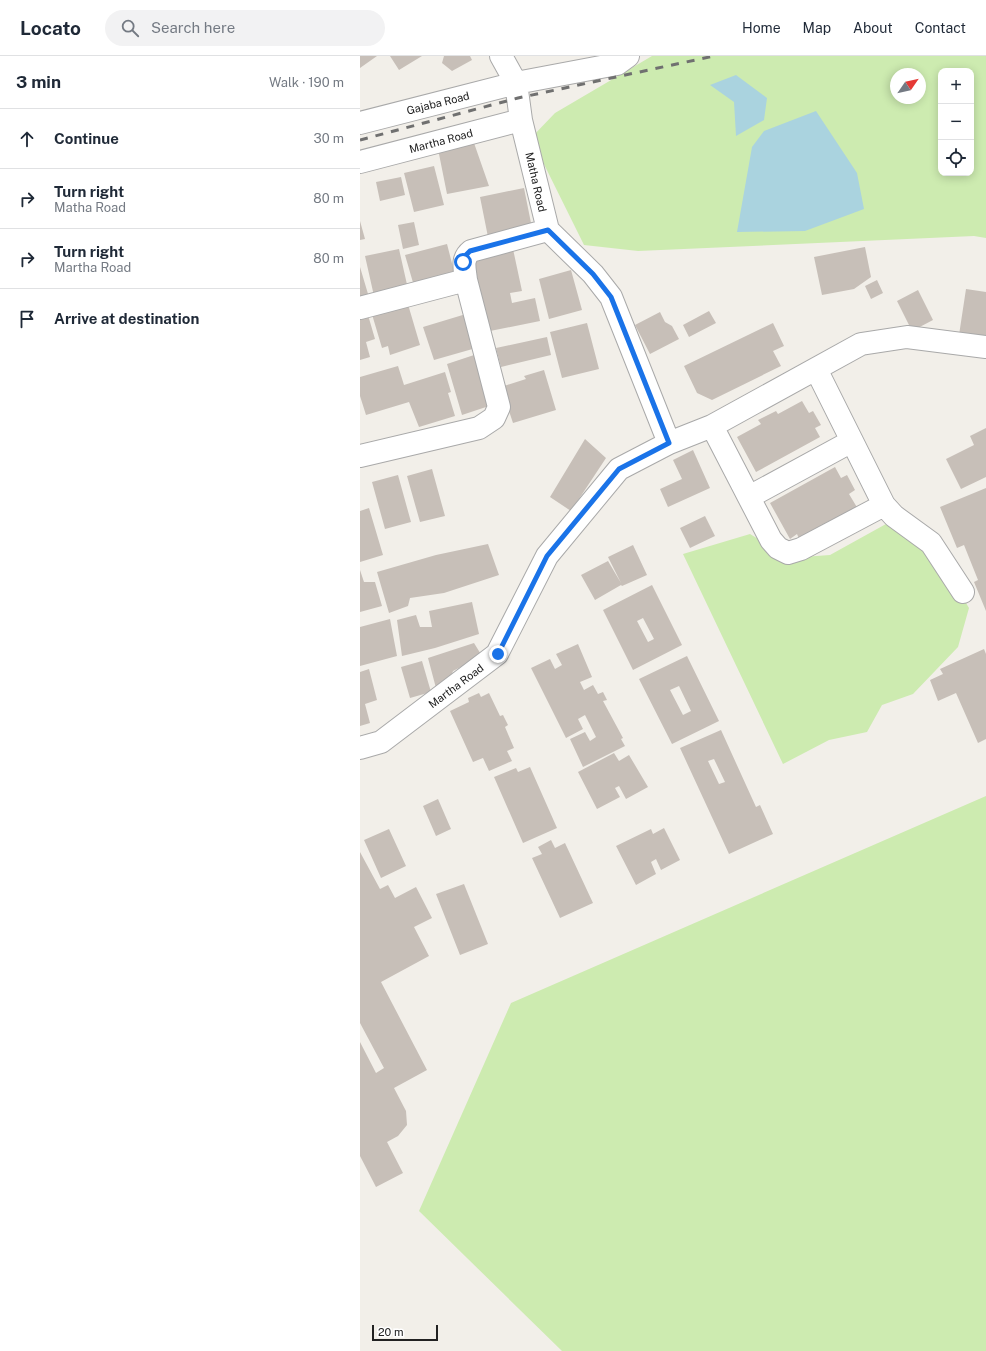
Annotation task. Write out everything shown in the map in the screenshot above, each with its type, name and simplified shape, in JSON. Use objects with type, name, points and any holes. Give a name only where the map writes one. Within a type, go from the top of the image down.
[{"type":"street","name":"Matha Road","points":[[501,56],[516,83],[521,120],[548,230]]},
{"type":"street","name":"Gajaba Road","points":[[360,123],[516,83],[617,64],[628,56]]},
{"type":"street","name":"Martha Road","points":[[360,162],[521,120]]},
{"type":"street","points":[[360,456],[479,428],[494,418],[499,407],[466,280],[463,262],[466,255],[470,251],[548,230],[593,274],[611,297],[669,443]]},
{"type":"street","points":[[360,308],[466,280]]},
{"type":"street","name":"Martha Road","points":[[360,748],[381,742],[498,654],[547,556],[619,469],[669,443],[712,426],[861,344],[907,336],[983,350]]},
{"type":"street","points":[[816,369],[884,504],[894,516],[931,544],[963,592]]},
{"type":"street","points":[[712,426],[771,540],[778,548],[788,553],[801,549],[884,504]]},
{"type":"street","points":[[749,497],[852,441]]},
{"type":"green space","points":[[652,56],[986,56],[986,238],[974,236],[638,251],[584,245],[531,138],[555,113]]},
{"type":"green space","points":[[895,519],[935,551],[969,608],[958,647],[913,694],[882,705],[867,732],[829,740],[783,764],[683,554],[750,534],[789,558],[830,555]]},
{"type":"green space","points":[[986,796],[986,1351],[562,1351],[419,1211],[511,1003]]},
{"type":"water","points":[[736,75],[767,98],[764,120],[736,136],[734,102],[710,85]]},
{"type":"water","points":[[816,111],[857,173],[864,209],[805,231],[737,232],[752,147],[764,131]]},
{"type":"building","points":[[360,56],[377,56],[360,68]]},
{"type":"building","points":[[390,56],[422,56],[399,70]]},
{"type":"building","points":[[444,56],[470,56],[472,60],[452,71],[442,63]]},
{"type":"building","points":[[474,143],[489,186],[447,194],[438,149]]},
{"type":"building","points":[[434,166],[444,205],[414,212],[404,173]]},
{"type":"building","points":[[401,177],[405,195],[380,201],[376,182]]},
{"type":"building","points":[[524,188],[532,228],[488,237],[480,197]]},
{"type":"building","points":[[360,221],[365,239],[360,240]]},
{"type":"building","points":[[414,222],[419,245],[403,249],[398,225]]},
{"type":"building","points":[[447,244],[455,275],[414,286],[405,255]]},
{"type":"building","points":[[865,247],[871,277],[854,289],[822,295],[814,257]]},
{"type":"building","points":[[399,249],[408,289],[374,296],[365,256]]},
{"type":"building","points":[[513,249],[522,291],[510,293],[512,303],[535,298],[540,321],[485,332],[469,258]]},
{"type":"building","points":[[360,267],[371,304],[360,307]]},
{"type":"building","points":[[571,270],[582,310],[549,319],[539,279]]},
{"type":"building","points":[[877,280],[883,293],[871,299],[865,286]]},
{"type":"building","points":[[966,289],[986,292],[986,339],[959,335]]},
{"type":"building","points":[[918,290],[933,320],[912,331],[897,301]]},
{"type":"building","points":[[407,301],[420,345],[390,355],[388,346],[382,348],[371,311]]},
{"type":"building","points":[[709,311],[716,323],[689,337],[683,325]]},
{"type":"building","points":[[660,312],[665,322],[672,326],[679,339],[650,354],[635,325]]},
{"type":"building","points":[[466,314],[476,348],[434,360],[423,327]]},
{"type":"building","points":[[368,315],[375,339],[366,342],[370,357],[360,360],[360,316]]},
{"type":"building","points":[[587,323],[599,369],[562,378],[550,332]]},
{"type":"building","points":[[773,323],[784,346],[773,351],[781,366],[712,400],[697,393],[684,366]]},
{"type":"building","points":[[547,337],[551,355],[501,367],[496,348]]},
{"type":"building","points":[[474,355],[489,406],[462,415],[447,364]]},
{"type":"building","points":[[398,366],[404,385],[445,372],[451,392],[448,393],[455,416],[419,427],[409,402],[366,415],[360,396],[360,377]]},
{"type":"building","points":[[544,370],[556,410],[513,423],[501,387],[526,379],[524,376]]},
{"type":"building","points":[[802,401],[809,413],[813,411],[821,425],[815,428],[820,437],[756,472],[737,437],[761,424],[758,420],[776,411],[778,414]]},
{"type":"building","points":[[986,428],[986,477],[961,489],[946,459],[974,445],[970,436]]},
{"type":"building","points":[[585,439],[606,458],[571,511],[550,497]]},
{"type":"building","points":[[693,450],[710,488],[668,507],[660,489],[682,479],[673,460]]},
{"type":"building","points":[[835,467],[841,478],[847,475],[855,490],[849,494],[858,509],[800,541],[797,534],[790,539],[770,503]]},
{"type":"building","points":[[432,469],[445,516],[420,522],[407,476]]},
{"type":"building","points":[[398,475],[411,522],[385,529],[372,482]]},
{"type":"building","points":[[986,488],[986,611],[974,582],[978,580],[964,545],[957,548],[940,507]]},
{"type":"building","points":[[369,508],[383,555],[360,562],[360,511]]},
{"type":"building","points":[[705,516],[715,536],[690,548],[680,528]]},
{"type":"building","points":[[488,544],[499,575],[444,593],[410,598],[408,606],[389,613],[377,572],[436,555]]},
{"type":"building","points":[[633,545],[647,575],[622,586],[621,585],[595,600],[581,575],[608,561],[621,583],[608,557]]},
{"type":"building","points":[[360,570],[364,582],[375,582],[382,606],[360,612]]},
{"type":"building","points":[[652,585],[682,645],[633,670],[603,610]],"holes":[[[643,618],[654,639],[648,642],[637,621]]]},
{"type":"building","points":[[472,602],[479,634],[435,648],[402,656],[397,620],[416,615],[420,627],[432,627],[429,611]]},
{"type":"building","points":[[390,619],[397,656],[360,666],[360,627]]},
{"type":"building","points":[[474,643],[482,656],[453,671],[447,687],[436,688],[428,658]]},
{"type":"building","points":[[578,644],[592,677],[580,682],[584,690],[593,685],[598,694],[603,692],[607,700],[603,701],[623,738],[621,739],[625,746],[583,767],[570,739],[585,732],[590,741],[596,737],[585,715],[578,719],[583,729],[566,738],[531,668],[550,659],[555,669],[562,665],[556,654]]},
{"type":"building","points":[[984,649],[986,654],[986,739],[978,743],[956,693],[938,701],[930,680],[943,674],[940,669]]},
{"type":"building","points":[[687,656],[719,721],[672,744],[639,679]],"holes":[[[679,686],[691,711],[683,715],[670,690]]]},
{"type":"building","points":[[422,661],[431,692],[410,698],[401,667]]},
{"type":"building","points":[[369,669],[377,700],[365,704],[370,723],[360,726],[360,672]]},
{"type":"building","points":[[479,693],[481,697],[489,693],[500,716],[503,715],[508,725],[505,727],[514,748],[507,751],[512,761],[489,771],[483,758],[473,762],[450,711],[469,702],[468,698]]},
{"type":"building","points":[[721,730],[756,807],[760,805],[773,834],[729,854],[680,748]],"holes":[[[714,759],[725,782],[719,784],[708,761]]]},
{"type":"building","points":[[614,753],[619,761],[629,755],[648,787],[626,799],[619,786],[615,788],[620,797],[597,809],[578,772]]},
{"type":"building","points":[[530,767],[557,828],[523,843],[494,777],[516,768],[518,772]]},
{"type":"building","points":[[438,799],[451,829],[436,836],[423,806]]},
{"type":"building","points":[[664,828],[680,860],[661,870],[656,859],[651,862],[656,874],[636,885],[616,846],[651,829],[653,834]]},
{"type":"building","points":[[389,829],[406,866],[381,878],[364,840]]},
{"type":"building","points":[[551,840],[555,848],[565,843],[593,903],[560,918],[532,858],[542,854],[538,847]]},
{"type":"building","points":[[360,852],[380,889],[388,885],[395,898],[416,887],[432,918],[414,927],[429,956],[381,982],[427,1070],[394,1088],[406,1111],[407,1125],[398,1136],[387,1142],[403,1173],[376,1187],[360,1156],[360,1042],[376,1073],[384,1068],[360,1023]]},
{"type":"building","points":[[464,884],[488,944],[460,955],[436,894]]},
{"type":"railway","points":[[360,140],[518,98],[714,56]]},
{"type":"route","points":[[463,262],[466,255],[470,251],[548,230],[593,274],[611,297],[669,443],[619,469],[547,556],[498,654]]}]
